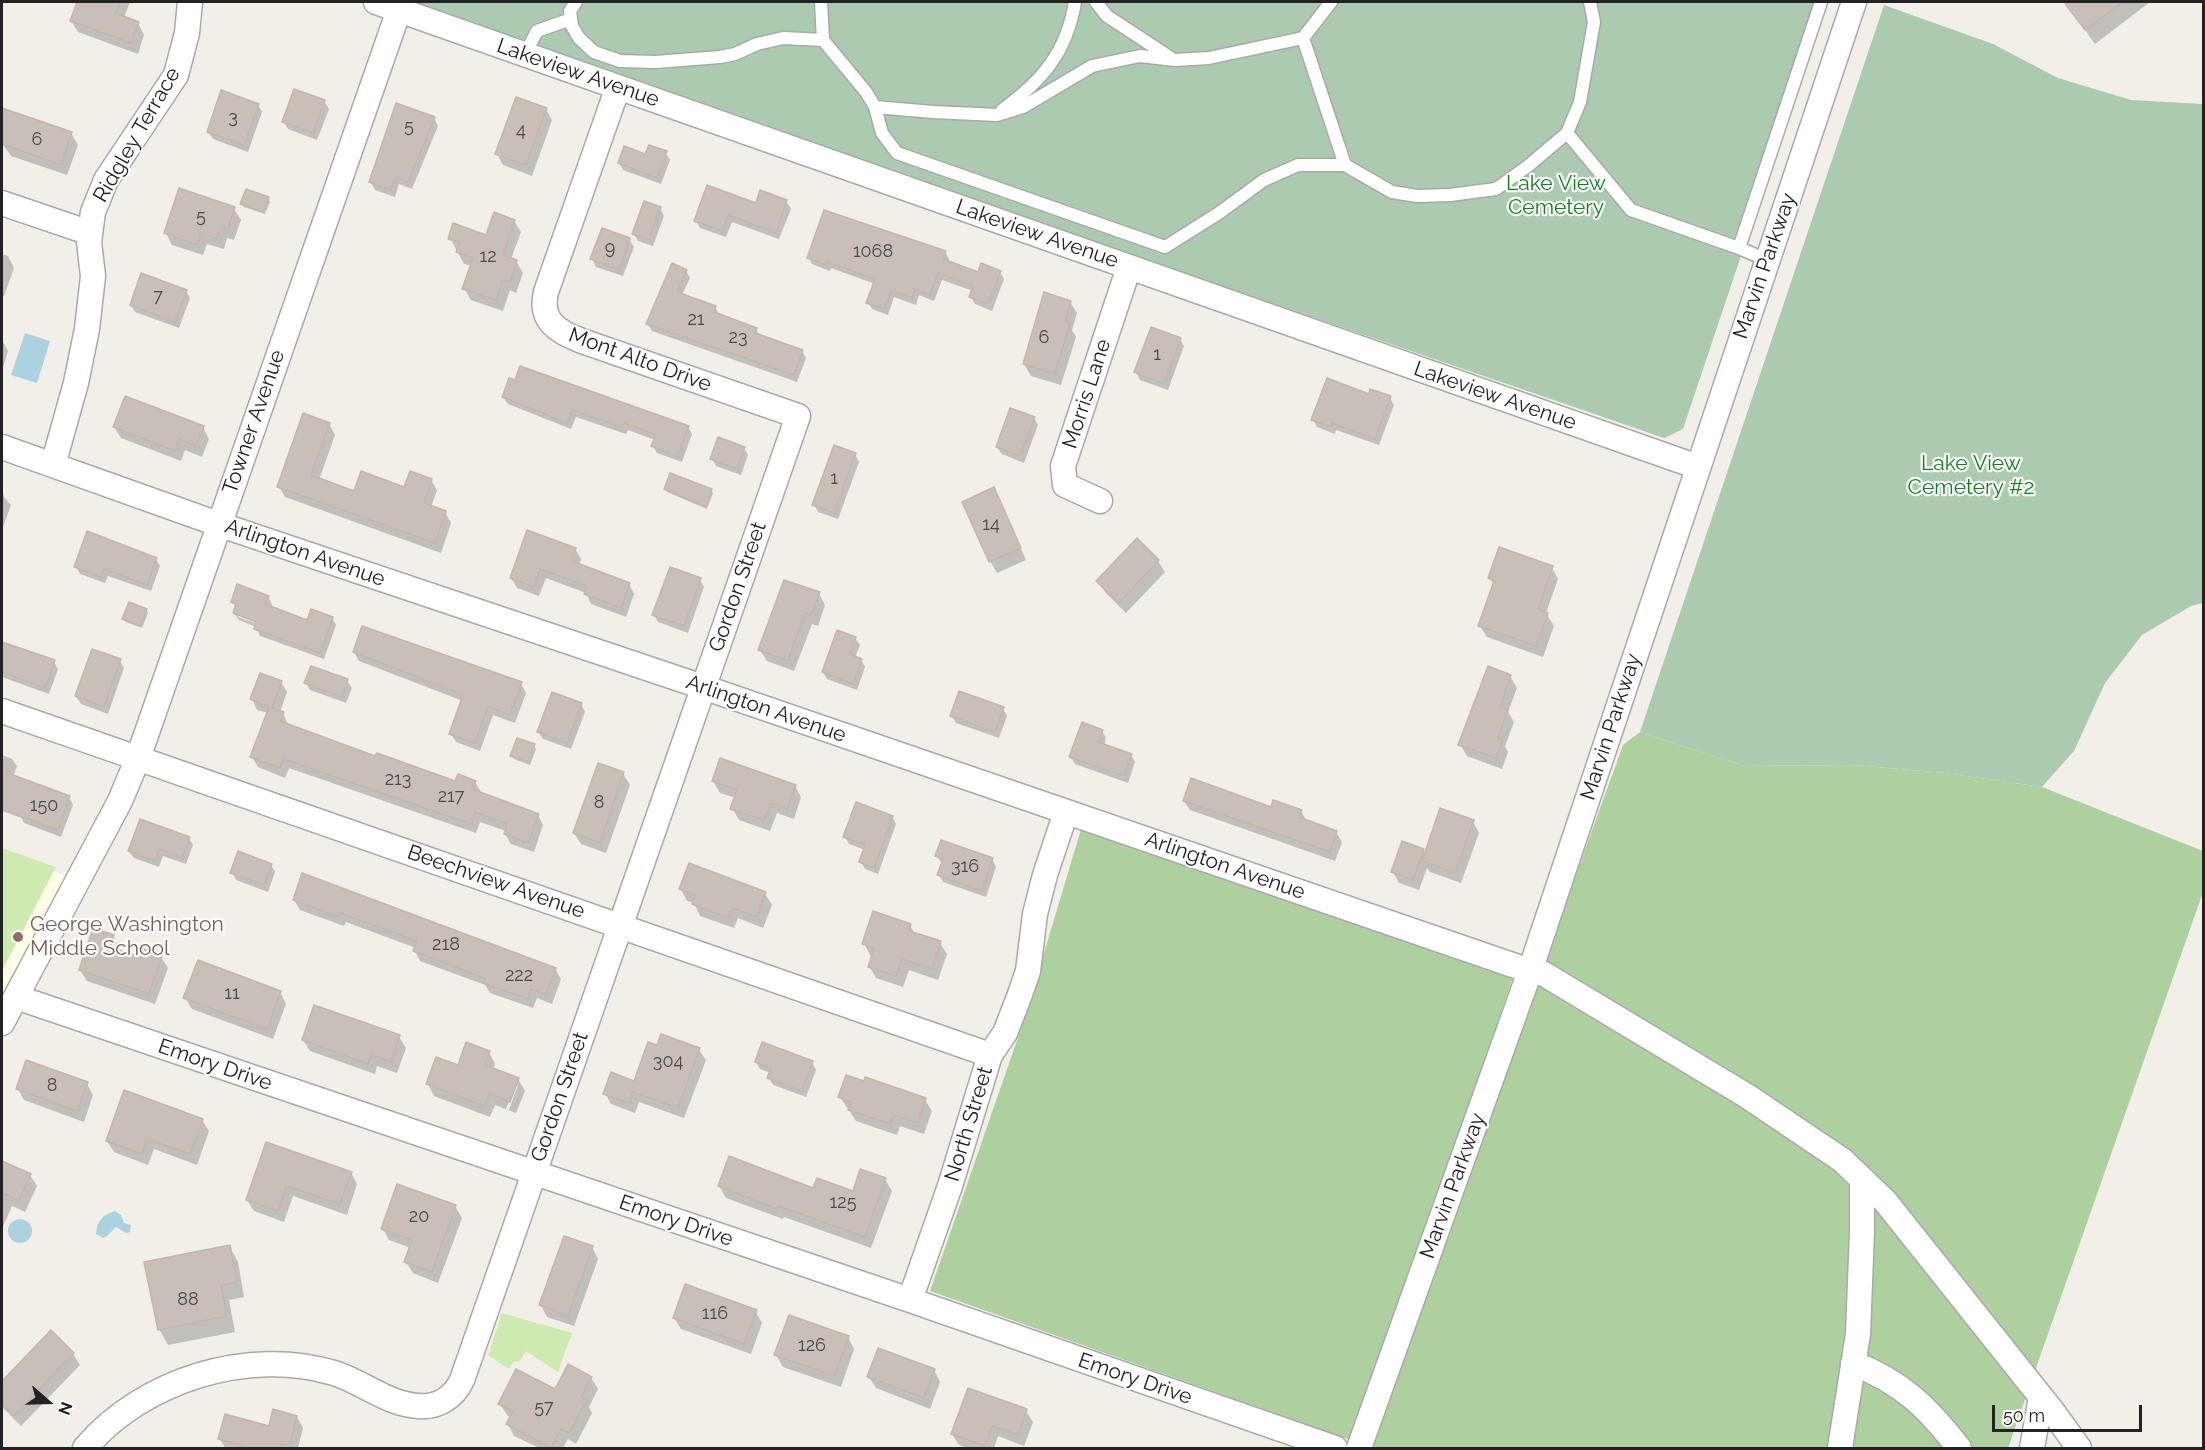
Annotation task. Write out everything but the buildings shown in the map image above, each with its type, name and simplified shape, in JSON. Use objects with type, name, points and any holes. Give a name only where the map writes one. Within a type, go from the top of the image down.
[{"type":"street","name":"Ridgley Terrace","points":[[53,465],[76,383],[87,329],[93,276],[89,242],[93,212],[106,180],[176,75],[187,33],[190,2]]},
{"type":"street","name":"Lakeview Avenue","points":[[376,2],[1698,467]]},
{"type":"street","name":"Marvin Parkway","points":[[1359,1449],[1530,971],[1854,2]]},
{"type":"street","name":"Towner Avenue","points":[[2,1023],[120,801],[138,758],[399,10]]},
{"type":"street","name":"Mont Alto Drive","points":[[618,87],[546,292],[543,302],[546,315],[564,333],[582,342],[798,416]]},
{"type":"street","points":[[2,203],[90,233]]},
{"type":"street","name":"Morris Lane","points":[[1100,501],[1068,488],[1063,478],[1064,466],[1129,267]]},
{"type":"street","name":"Gordon Street","points":[[85,1449],[117,1416],[171,1386],[216,1369],[254,1364],[289,1363],[350,1378],[404,1404],[430,1406],[446,1400],[456,1390],[462,1380],[798,416]]},
{"type":"street","name":"Arlington Avenue","points":[[2,447],[218,524],[1544,974],[1747,1096],[1842,1160],[1885,1202],[2041,1397],[2079,1449]]},
{"type":"street","name":"Beechview Avenue","points":[[2,711],[990,1055]]},
{"type":"street","name":"North Street","points":[[910,1300],[950,1186],[990,1055],[1010,1022],[1028,971],[1037,904],[1054,842],[1066,812]]},
{"type":"street","name":"Emory Drive","points":[[16,997],[910,1300],[1335,1449]]},
{"type":"street","points":[[1840,1449],[1858,1334],[1862,1179]]},
{"type":"street","points":[[1853,1363],[1890,1379],[1910,1394],[1934,1416],[1959,1449]]},
{"type":"street","points":[[2032,1449],[2041,1397]]},
{"type":"lane","points":[[576,2],[570,11],[572,26],[579,38],[594,52],[620,62],[655,63],[720,57],[783,38],[823,39]]},
{"type":"lane","points":[[821,2],[823,39],[866,92],[875,107],[882,133],[897,153],[1165,248],[1264,180],[1298,165],[1345,165],[1392,192],[1417,196],[1450,195],[1496,189],[1567,133],[1580,102],[1592,34],[1594,22],[1590,2]]},
{"type":"lane","points":[[997,115],[1028,92],[1053,63],[1067,33],[1075,2]]},
{"type":"lane","points":[[1096,2],[1107,16],[1175,60]]},
{"type":"lane","points":[[875,107],[997,115],[1023,107],[1092,66],[1140,56],[1175,60],[1209,58],[1303,38],[1331,2]]},
{"type":"lane","points":[[1739,248],[1821,2]]},
{"type":"lane","points":[[525,54],[537,31],[571,19]]},
{"type":"lane","points":[[1303,38],[1345,165]]},
{"type":"lane","points":[[1567,133],[1631,210],[1767,260]]},
{"type":"shaded area","name":"George Washington Middle School","points":[[2,853],[67,876],[2,999]]},
{"type":"green space","name":"Lake View Cemetery","points":[[396,2],[1826,2],[1683,429],[1664,438]]},
{"type":"green space","name":"Lake View Cemetery #2","points":[[1884,5],[1993,44],[2058,78],[2131,100],[2203,104],[2203,603],[2191,606],[2142,635],[2105,683],[2074,751],[2042,787],[1945,773],[1854,765],[1745,766],[1640,732]]},
{"type":"green space","points":[[1640,732],[1745,766],[1854,765],[1945,773],[2042,787],[2203,851],[2203,892],[2008,1448],[1368,1448],[1623,745]]},
{"type":"green space","points":[[1082,826],[1513,977],[1356,1442],[930,1291],[1023,1023]]},
{"type":"green space","name":"George Washington Middle School","points":[[2,848],[56,867],[2,971]]},
{"type":"green space","points":[[502,1313],[572,1333],[558,1372],[526,1351],[519,1362],[514,1361],[509,1369],[488,1355]]},
{"type":"water","points":[[25,333],[50,341],[37,383],[11,375]]},
{"type":"water","points":[[115,1211],[121,1215],[124,1223],[131,1225],[130,1232],[126,1233],[116,1227],[103,1238],[96,1234],[101,1219]]},
{"type":"water","points":[[20,1219],[29,1222],[32,1231],[29,1240],[20,1243],[11,1240],[8,1231],[11,1222]]},
{"type":"place","name":"George Washington Middle School","points":[[18,937]]}]
